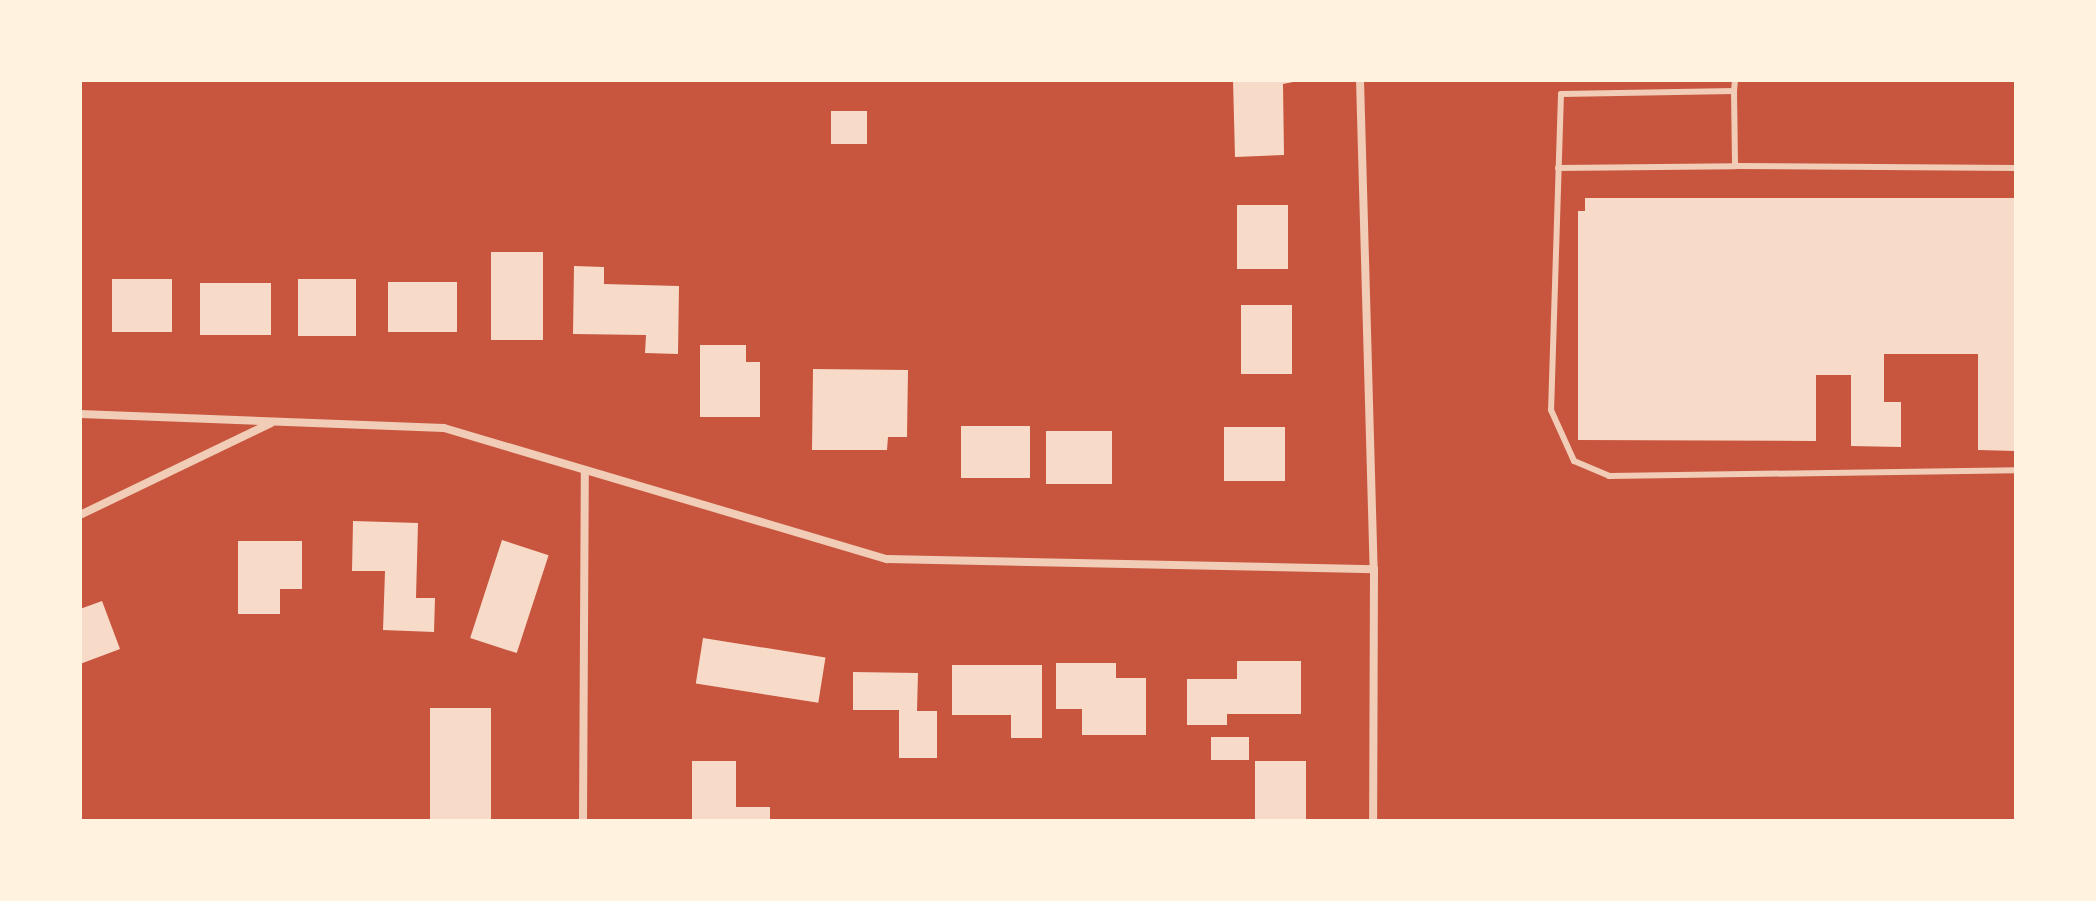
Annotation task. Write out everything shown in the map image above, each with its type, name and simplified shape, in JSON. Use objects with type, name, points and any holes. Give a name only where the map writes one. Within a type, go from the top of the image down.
[{"type":"street","points":[[1360,80],[1374,569],[1373,821]]},
{"type":"street","points":[[80,414],[444,428],[887,559],[1374,569]]},
{"type":"street","points":[[80,515],[272,423]]},
{"type":"street","points":[[583,821],[585,470]]},
{"type":"lane","points":[[1735,80],[1735,166]]},
{"type":"lane","points":[[1734,91],[1561,94],[1551,410],[1574,461],[1609,476],[2016,470]]},
{"type":"lane","points":[[1558,168],[2016,168]]},
{"type":"building","points":[[1233,80],[1303,80],[1283,84],[1284,155],[1235,157]]},
{"type":"building","points":[[831,111],[867,111],[867,144],[831,144]]},
{"type":"building","points":[[1585,198],[2016,198],[2016,451],[1978,450],[1978,354],[1884,354],[1884,402],[1901,402],[1901,447],[1851,446],[1851,375],[1816,375],[1816,441],[1578,440],[1578,211],[1585,211]]},
{"type":"building","points":[[1237,205],[1288,205],[1288,269],[1237,269]]},
{"type":"building","points":[[491,252],[543,252],[543,340],[491,340]]},
{"type":"building","points":[[574,266],[604,267],[604,284],[679,286],[678,354],[645,353],[646,335],[573,334]]},
{"type":"building","points":[[112,279],[172,279],[172,332],[112,332]]},
{"type":"building","points":[[298,279],[356,279],[356,336],[298,336]]},
{"type":"building","points":[[388,282],[457,282],[457,332],[388,332]]},
{"type":"building","points":[[200,283],[271,283],[271,335],[200,335]]},
{"type":"building","points":[[1241,305],[1292,305],[1292,374],[1241,374]]},
{"type":"building","points":[[700,345],[746,345],[746,362],[760,362],[760,417],[700,417]]},
{"type":"building","points":[[813,369],[908,370],[907,437],[888,437],[887,450],[812,450]]},
{"type":"building","points":[[961,426],[1030,426],[1030,478],[961,478]]},
{"type":"building","points":[[1224,427],[1285,427],[1285,481],[1224,481]]},
{"type":"building","points":[[1046,431],[1112,431],[1112,484],[1046,484]]},
{"type":"building","points":[[353,521],[418,523],[416,598],[435,598],[434,632],[383,630],[385,571],[352,571]]},
{"type":"building","points":[[502,540],[549,555],[517,653],[470,638]]},
{"type":"building","points":[[238,541],[302,541],[302,589],[280,589],[280,614],[238,614]]},
{"type":"building","points":[[102,601],[120,649],[80,664],[80,609]]},
{"type":"building","points":[[703,638],[825,657],[818,703],[696,683]]},
{"type":"building","points":[[1237,661],[1301,661],[1301,714],[1227,714],[1227,725],[1187,725],[1187,679],[1237,679]]},
{"type":"building","points":[[1056,663],[1116,663],[1116,678],[1146,678],[1146,735],[1082,735],[1082,709],[1056,709]]},
{"type":"building","points":[[952,665],[1042,665],[1042,738],[1011,738],[1011,715],[952,715]]},
{"type":"building","points":[[853,672],[918,673],[917,711],[937,711],[937,758],[899,758],[899,710],[853,710]]},
{"type":"building","points":[[430,708],[491,708],[491,819],[430,819]]},
{"type":"building","points":[[1211,737],[1249,737],[1249,760],[1211,760]]},
{"type":"building","points":[[692,761],[736,761],[736,807],[770,807],[770,821],[692,821]]},
{"type":"building","points":[[1255,761],[1306,761],[1306,821],[1255,821]]}]
